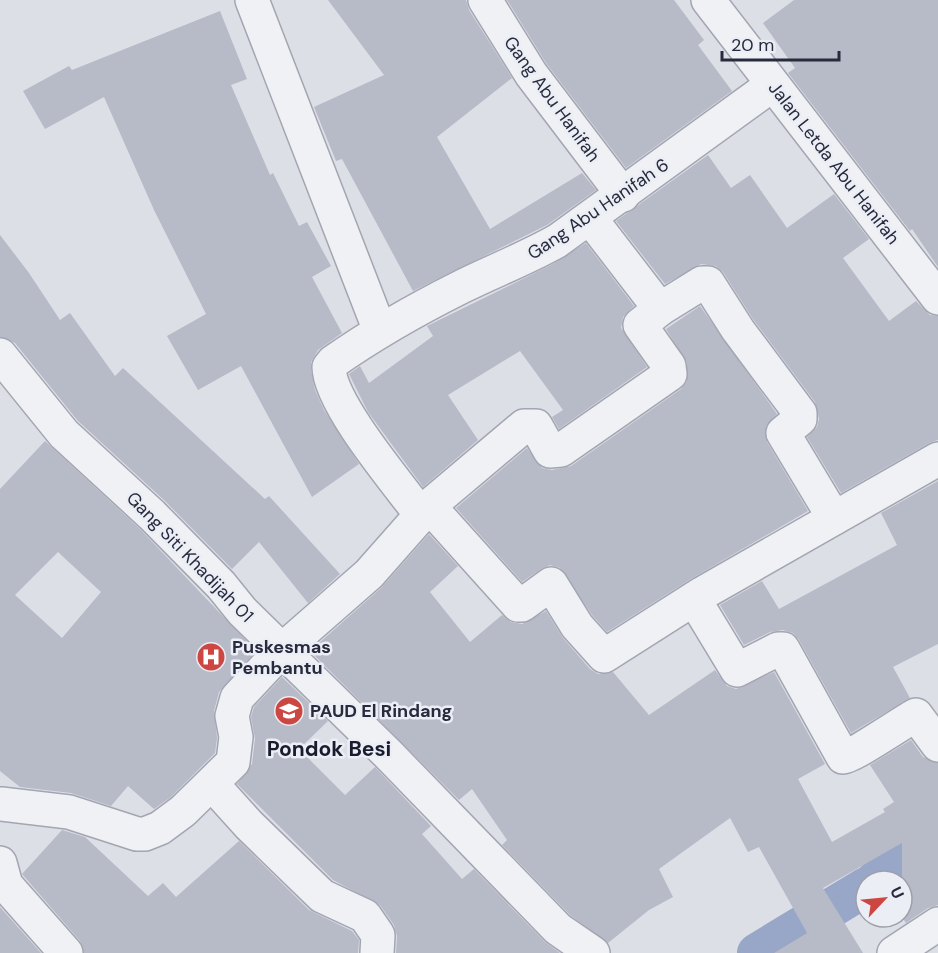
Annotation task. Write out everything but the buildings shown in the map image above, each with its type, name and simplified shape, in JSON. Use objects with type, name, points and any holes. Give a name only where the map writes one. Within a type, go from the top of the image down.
[{"type":"street","points":[[252,0],[380,332]]},
{"type":"street","name":"Gang Abu Hanifah","points":[[485,0],[531,74],[623,195]]},
{"type":"street","name":"Jalan Letda Abu Hanifah","points":[[708,0],[938,298]]},
{"type":"street","name":"Gang Abu Hanifah 6","points":[[694,599],[604,656],[577,626],[551,584],[522,605],[518,605],[425,511],[367,442],[347,411],[330,376],[329,367],[333,362],[380,332],[460,287],[522,261],[590,218],[772,85]]},
{"type":"street","points":[[590,218],[660,309]]},
{"type":"street","points":[[0,808],[69,812],[145,834],[160,828],[183,811],[230,767],[235,756],[236,737],[232,716],[237,698],[281,651],[369,574],[425,511],[524,426],[536,426],[550,451],[561,450],[616,409],[666,377],[671,372],[669,366],[640,325],[660,309],[702,283],[708,283],[738,330],[800,413],[801,418],[783,433],[834,518]]},
{"type":"street","name":"Gang Siti Khadijah 01","points":[[0,356],[64,434],[152,515],[281,651],[387,753],[558,928],[593,953]]},
{"type":"street","points":[[938,459],[694,599],[737,670],[778,649],[783,649],[843,757],[850,757],[877,737],[916,715],[938,745]]},
{"type":"street","points":[[212,784],[249,825],[322,896],[365,916],[378,935],[377,953]]},
{"type":"street","points":[[0,863],[6,885],[66,953]]},
{"type":"street","points":[[894,953],[938,924]]},
{"type":"waterway","points":[[895,869],[938,843]]},
{"type":"waterway","points":[[757,953],[854,894]]},
{"type":"place","name":"Puskesmas Pembantu","points":[[211,657]]},
{"type":"place","name":"PAUD El Rindang","points":[[289,711]]},
{"type":"district","name":"Pondok Besi","points":[[329,749]]}]
